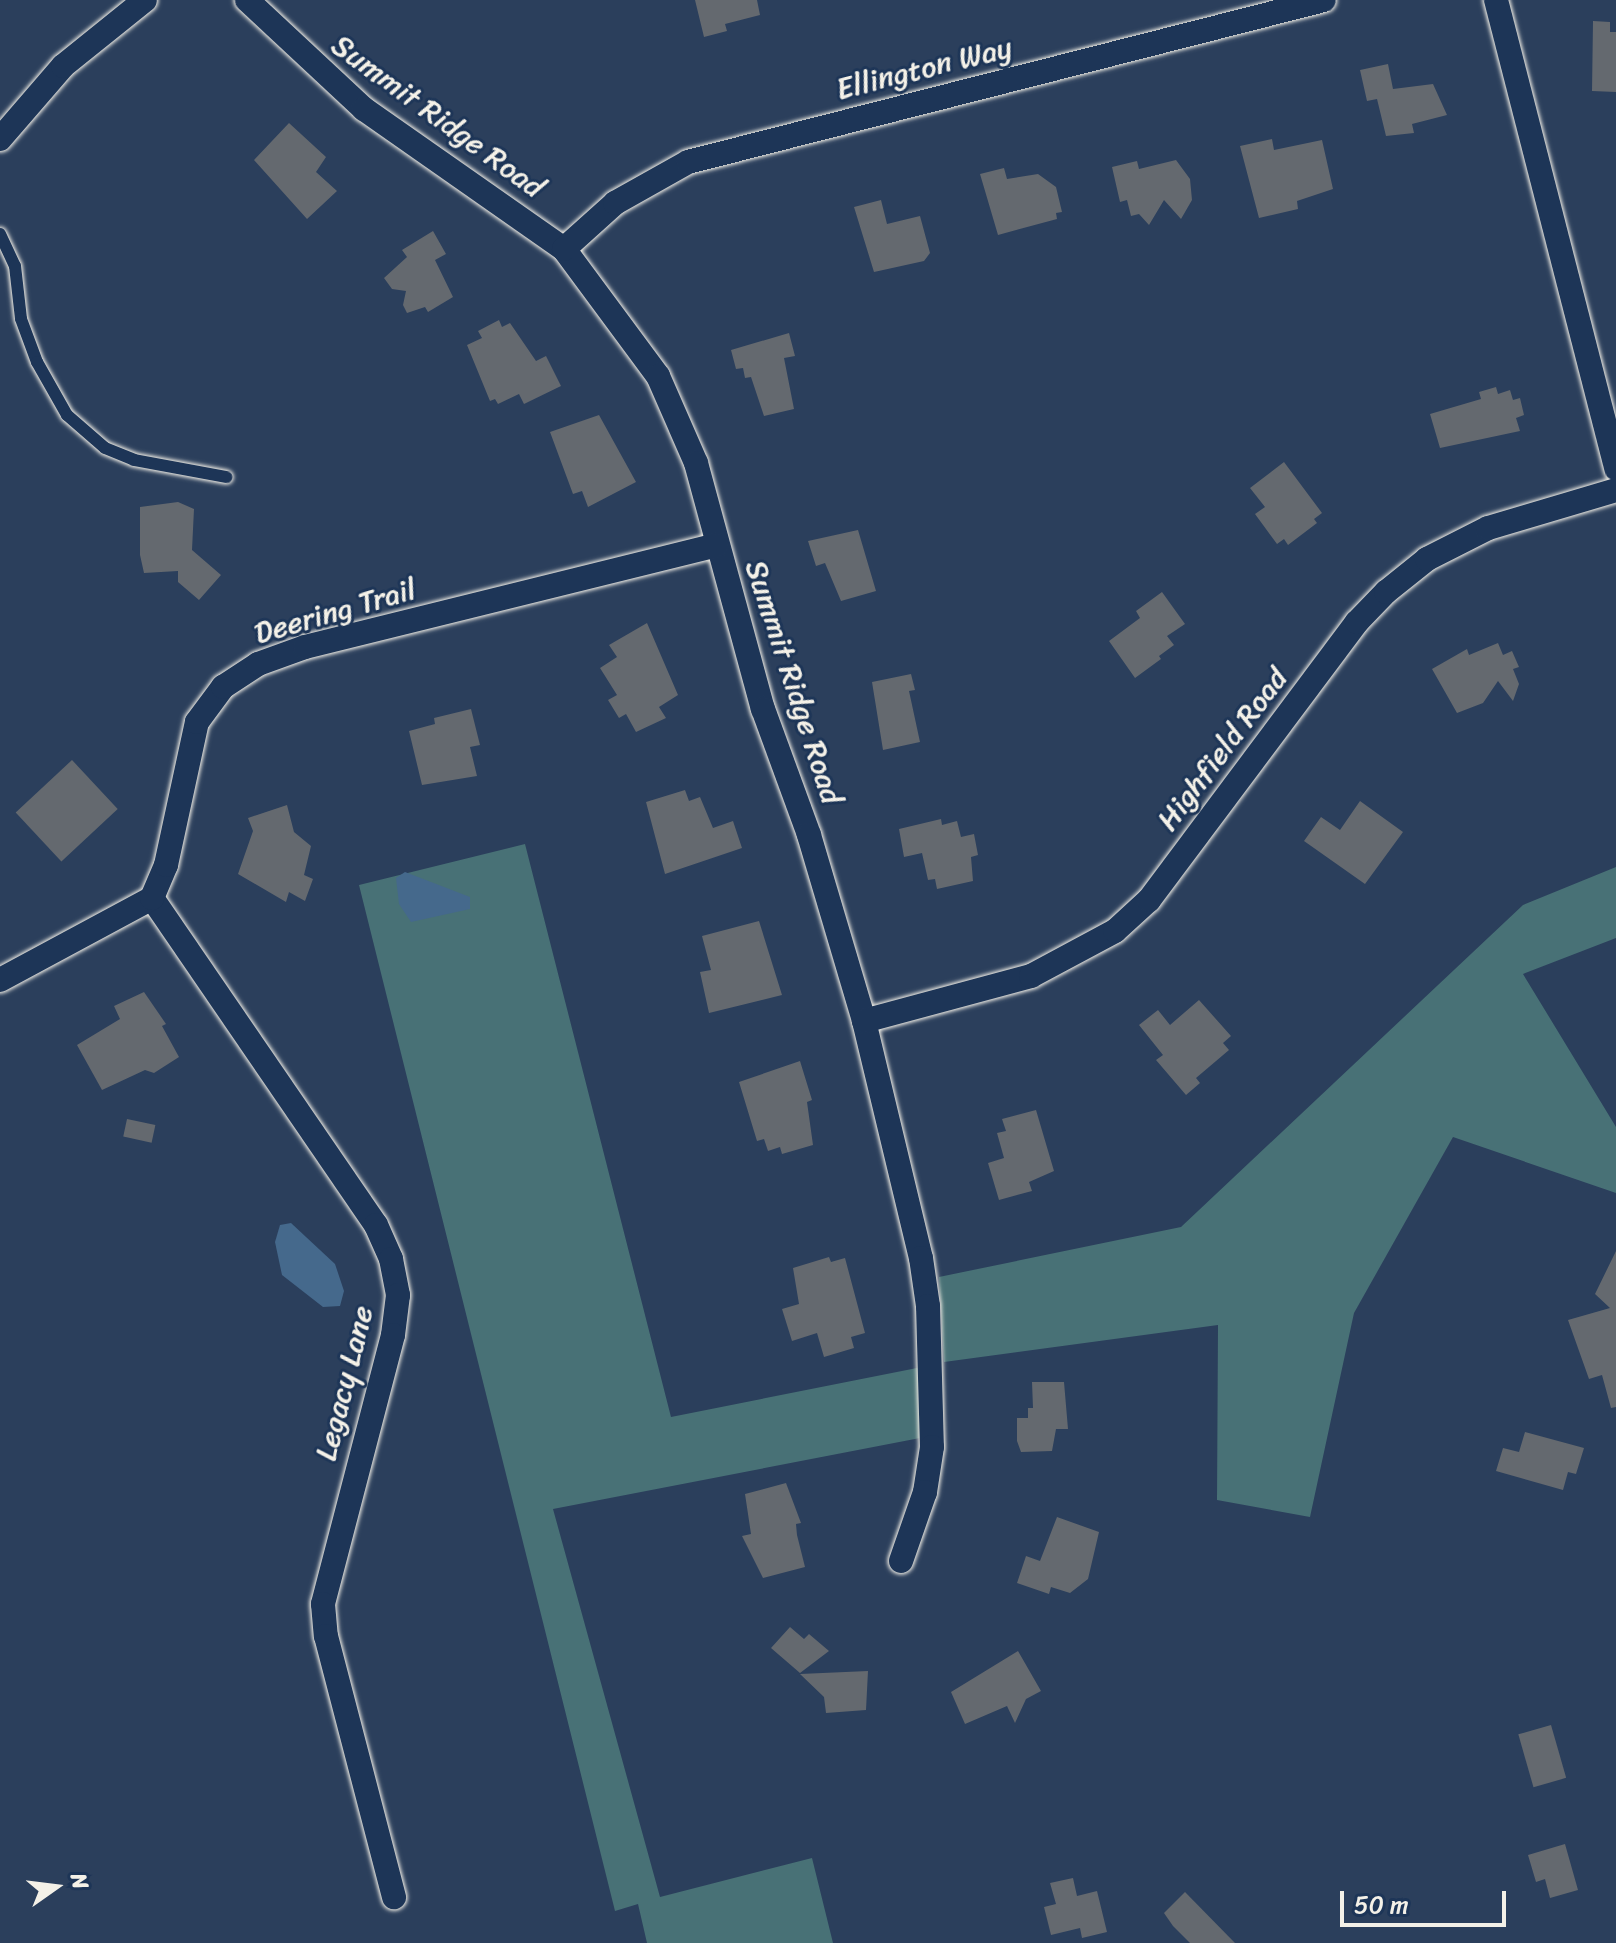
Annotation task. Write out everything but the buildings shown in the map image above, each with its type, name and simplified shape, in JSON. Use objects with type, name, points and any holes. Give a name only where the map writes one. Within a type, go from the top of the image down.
[{"type":"street","points":[[0,139],[63,66],[145,0]]},
{"type":"street","name":"Summit Ridge Road","points":[[247,0],[364,109],[564,249],[658,376],[696,463],[763,709],[809,835],[864,1021],[928,1306],[932,1447],[925,1492],[901,1561]]},
{"type":"street","name":"Ellington Way","points":[[564,249],[615,203],[688,162],[1324,0]]},
{"type":"street","points":[[1496,0],[1616,469]]},
{"type":"street","name":"Highfield Road","points":[[864,1021],[1031,976],[1115,931],[1149,900],[1357,622],[1386,592],[1427,559],[1488,528],[1616,490]]},
{"type":"street","name":"Deering Trail","points":[[152,898],[166,865],[197,722],[223,687],[258,664],[305,647],[717,545]]},
{"type":"street","points":[[0,980],[152,898]]},
{"type":"street","name":"Legacy Lane","points":[[152,898],[376,1225],[391,1259],[398,1295],[393,1335],[323,1604],[326,1636],[394,1897]]},
{"type":"lane","points":[[0,234],[15,266],[26,333],[67,415],[105,448],[134,460],[226,477]]},
{"type":"green space","points":[[525,844],[671,1417],[922,1367],[920,1438],[553,1509],[660,1897],[812,1858],[833,1943],[647,1943],[638,1904],[615,1911],[359,885]]},
{"type":"green space","points":[[1616,867],[1616,938],[1523,974],[1616,1127],[1616,1193],[1453,1137],[1354,1313],[1310,1517],[1217,1500],[1218,1325],[944,1362],[939,1277],[1181,1227],[1523,905]]},
{"type":"water","points":[[405,872],[470,897],[470,909],[411,922],[399,904],[396,878]]},
{"type":"water","points":[[291,1223],[335,1264],[344,1291],[340,1306],[323,1307],[282,1275],[275,1242],[280,1225]]}]
